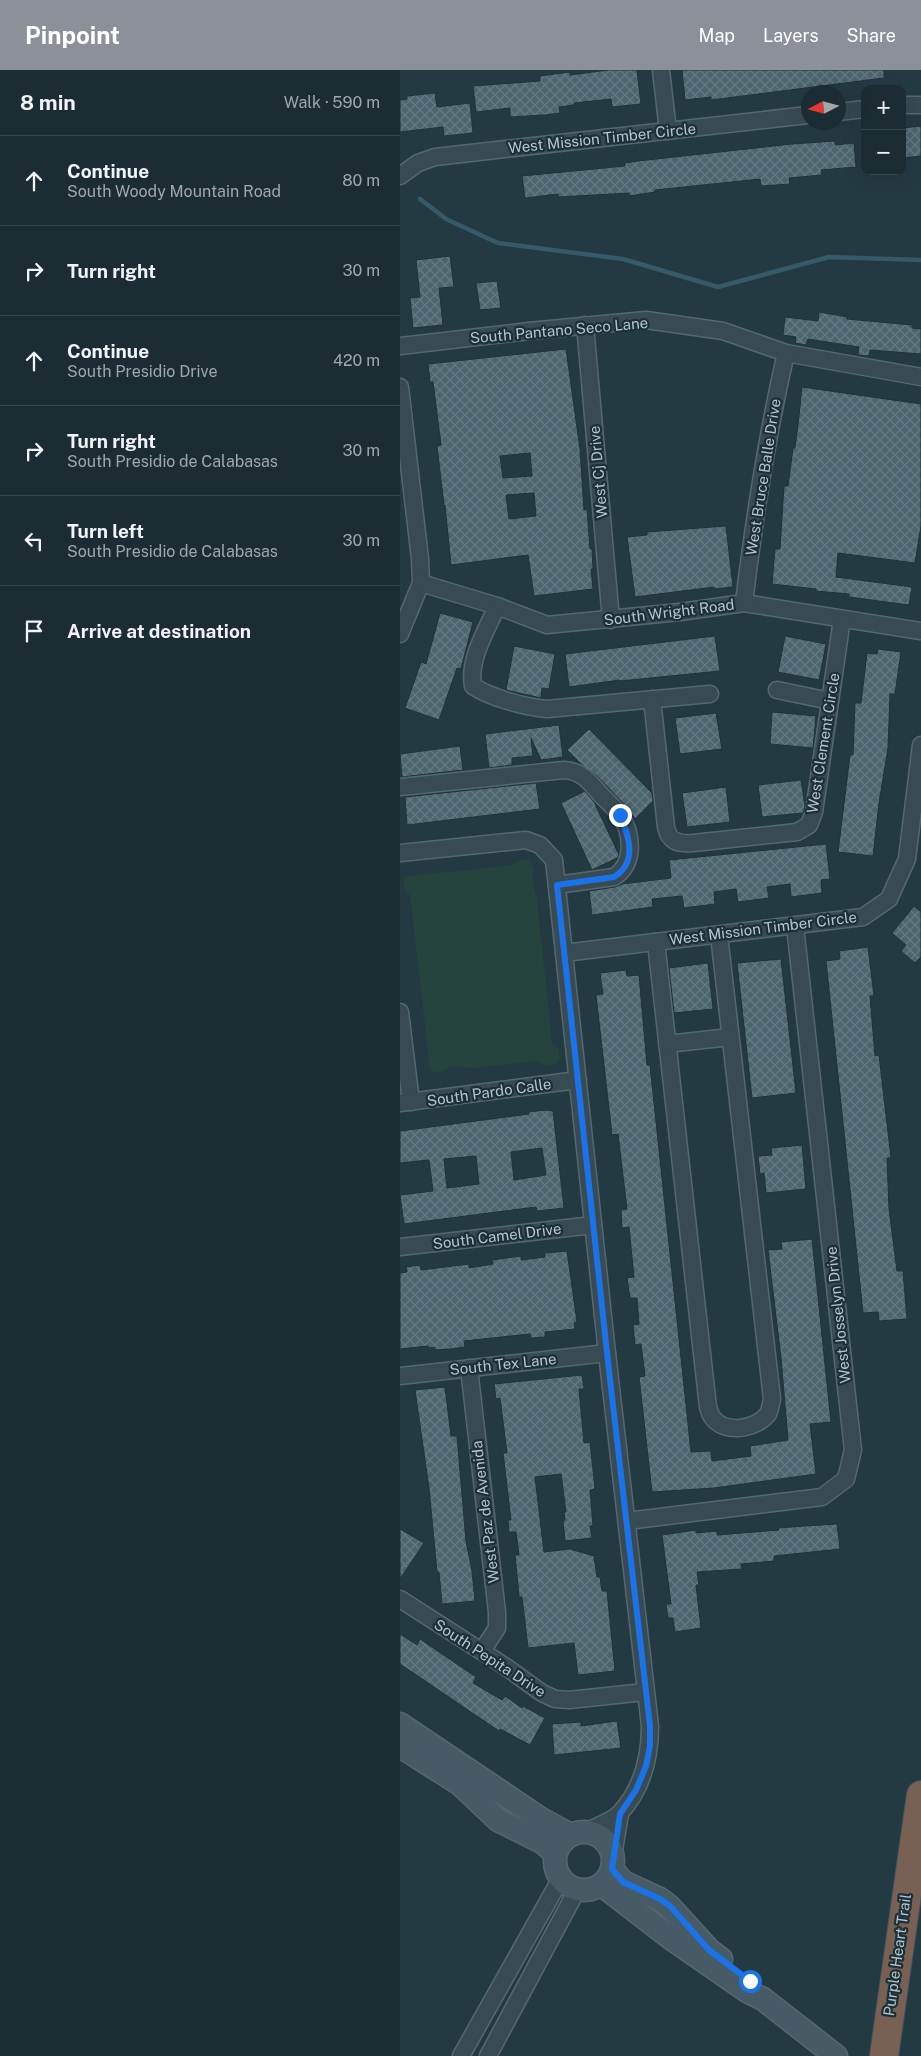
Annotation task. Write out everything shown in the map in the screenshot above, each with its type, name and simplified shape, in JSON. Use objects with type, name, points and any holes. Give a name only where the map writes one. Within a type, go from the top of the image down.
[{"type":"highway","name":"Purple Heart Trail","points":[[884,2056],[921,1795]]},
{"type":"street","points":[[661,70],[668,131]]},
{"type":"street","points":[[906,105],[921,105]]},
{"type":"street","points":[[846,111],[861,109]]},
{"type":"street","name":"West Mission Timber Circle","points":[[400,176],[418,163],[435,156],[801,117]]},
{"type":"street","name":"South Pantano Seco Lane","points":[[400,346],[646,320],[723,331],[786,353],[921,377]]},
{"type":"street","name":"West Cj Drive","points":[[585,325],[611,620]]},
{"type":"street","name":"West Bruce Balle Drive","points":[[744,603],[754,518],[775,397],[786,353]]},
{"type":"street","points":[[400,387],[420,559],[421,583],[400,634]]},
{"type":"street","name":"South Wright Road","points":[[421,583],[497,606],[547,625],[611,620],[744,603],[921,630]]},
{"type":"street","points":[[497,606],[472,669],[473,686],[482,692],[535,708],[547,709],[710,694]]},
{"type":"street","name":"West Clement Circle","points":[[652,700],[667,834],[673,841],[680,844],[797,832],[809,825],[814,812],[842,619]]},
{"type":"street","points":[[777,690],[830,701]]},
{"type":"street","name":"West Mission Timber Circle","points":[[564,953],[795,926],[863,916],[890,899],[907,859],[921,745]]},
{"type":"street","points":[[400,788],[564,770],[572,770],[584,776],[620,815],[626,829],[630,856],[622,872],[614,877],[557,885]]},
{"type":"street","points":[[400,853],[526,840],[540,845],[554,860],[607,1353],[650,1726],[650,1746],[646,1766],[636,1790],[620,1814],[609,1870],[587,1891],[568,1885],[556,1871],[554,1852],[562,1841],[620,1814]]},
{"type":"street","name":"West Josselyn Drive","points":[[627,1521],[822,1497],[846,1479],[853,1450],[795,926]]},
{"type":"street","points":[[656,942],[708,1406],[713,1418],[721,1424],[739,1429],[756,1424],[768,1413],[772,1399],[719,935]]},
{"type":"street","points":[[400,1012],[406,1103]]},
{"type":"street","points":[[667,1044],[730,1036]]},
{"type":"street","name":"South Pardo Calle","points":[[406,1103],[578,1080]]},
{"type":"street","name":"South Camel Drive","points":[[400,1247],[593,1225]]},
{"type":"street","name":"South Tex Lane","points":[[400,1376],[607,1353]]},
{"type":"street","name":"West Paz de Avenida","points":[[469,1368],[497,1612],[497,1628],[482,1651]]},
{"type":"street","name":"South Pepita Drive","points":[[400,1599],[482,1651],[542,1693],[555,1699],[569,1700],[646,1692]]},
{"type":"street","points":[[400,1724],[541,1819],[578,1833],[595,1834],[603,1839],[609,1847],[609,1870],[672,1939],[747,1991],[763,1999],[834,2054]]},
{"type":"street","points":[[400,1746],[460,1784],[498,1820],[542,1842],[554,1852]]},
{"type":"street","points":[[460,2056],[568,1885]]},
{"type":"street","points":[[488,2056],[568,1885]]},
{"type":"green space","points":[[521,859],[530,860],[534,869],[532,879],[537,899],[552,1043],[558,1048],[560,1058],[556,1064],[544,1066],[538,1061],[474,1068],[450,1066],[443,1071],[434,1072],[430,1068],[410,895],[404,889],[403,877],[512,865]]},
{"type":"building","points":[[608,70],[637,70],[641,104],[612,107],[611,99],[574,103],[574,105],[559,107],[560,113],[510,117],[510,108],[476,112],[473,86],[540,81],[540,76],[570,72],[570,75]]},
{"type":"building","points":[[682,70],[884,70],[884,78],[829,85],[801,85],[801,89],[711,100],[711,97],[685,100]]},
{"type":"building","points":[[435,93],[437,107],[470,103],[473,133],[444,136],[443,127],[400,132],[400,100],[407,99],[407,96]]},
{"type":"building","points":[[921,126],[921,156],[906,158],[906,128]]},
{"type":"building","points":[[835,141],[835,145],[854,143],[856,167],[821,170],[822,175],[789,178],[790,184],[761,186],[760,179],[655,190],[655,192],[629,196],[629,193],[558,197],[558,194],[525,198],[522,176],[625,166],[625,163],[638,161]]},
{"type":"building","points":[[450,256],[454,287],[439,288],[443,325],[413,328],[410,298],[420,297],[416,260]]},
{"type":"building","points":[[497,281],[501,308],[480,310],[476,283]]},
{"type":"building","points":[[819,312],[847,317],[847,319],[912,325],[912,328],[921,329],[921,354],[870,350],[869,356],[858,355],[859,347],[808,339],[806,345],[795,343],[796,337],[783,335],[785,317],[818,321]]},
{"type":"building","points":[[566,349],[580,449],[584,510],[587,509],[590,549],[592,549],[593,589],[534,596],[528,555],[451,565],[437,446],[441,445],[433,382],[430,382],[428,364]],"holes":[[[530,453],[532,476],[503,478],[500,456]],[[534,493],[536,516],[509,519],[506,495]]]},
{"type":"building","points":[[802,387],[921,404],[921,526],[915,563],[838,553],[836,577],[912,587],[909,605],[849,597],[849,594],[772,584],[775,549],[780,549],[784,486],[788,486],[793,448],[795,448]]},
{"type":"building","points":[[726,526],[733,587],[715,589],[714,587],[635,597],[627,537],[647,535],[647,532]]},
{"type":"building","points":[[440,613],[473,622],[461,669],[457,668],[439,720],[405,708],[421,662],[426,664]]},
{"type":"building","points":[[715,636],[720,671],[620,680],[569,687],[565,654]]},
{"type":"building","points":[[785,636],[826,644],[819,680],[778,672]]},
{"type":"building","points":[[514,646],[555,654],[549,689],[542,688],[541,698],[506,690]]},
{"type":"building","points":[[878,649],[901,652],[895,694],[890,694],[888,748],[873,856],[838,852],[850,755],[853,755],[855,703],[861,703],[867,653],[877,654]]},
{"type":"building","points":[[772,712],[816,716],[813,748],[770,744]]},
{"type":"building","points":[[716,713],[722,749],[680,754],[675,718]]},
{"type":"building","points":[[559,725],[563,757],[541,760],[531,738],[533,756],[512,758],[512,765],[489,768],[485,734]]},
{"type":"building","points":[[589,729],[652,793],[653,801],[635,819],[623,803],[596,775],[567,750]]},
{"type":"building","points":[[460,746],[463,770],[402,777],[400,754]]},
{"type":"building","points":[[801,780],[805,806],[803,813],[762,817],[758,785]]},
{"type":"building","points":[[536,783],[540,809],[407,825],[405,797]]},
{"type":"building","points":[[726,787],[730,822],[687,827],[682,793]]},
{"type":"building","points":[[585,791],[594,802],[619,855],[617,858],[592,870],[561,803]]},
{"type":"building","points":[[826,844],[830,879],[821,880],[822,893],[791,897],[790,884],[767,887],[769,898],[738,902],[736,889],[714,892],[715,904],[684,908],[682,896],[652,899],[653,907],[592,915],[589,891],[622,884],[671,878],[669,860]]},
{"type":"building","points":[[914,906],[921,912],[921,957],[915,963],[901,951],[906,945],[892,933]]},
{"type":"building","points":[[868,947],[874,996],[870,996],[875,1056],[879,1055],[891,1158],[887,1158],[889,1209],[897,1271],[903,1271],[907,1319],[879,1321],[878,1312],[863,1313],[826,961],[840,959],[839,951]]},
{"type":"building","points":[[781,959],[796,1093],[752,1098],[737,963]]},
{"type":"building","points":[[708,963],[713,1009],[674,1013],[669,968]]},
{"type":"building","points":[[626,970],[627,976],[639,975],[647,1065],[650,1065],[691,1452],[711,1451],[712,1461],[751,1456],[750,1446],[788,1440],[781,1358],[768,1250],[782,1249],[781,1242],[812,1239],[831,1422],[810,1424],[816,1474],[714,1488],[652,1492],[639,1377],[645,1376],[641,1344],[635,1345],[633,1325],[639,1324],[637,1298],[630,1298],[627,1278],[634,1277],[629,1227],[622,1228],[621,1210],[627,1209],[618,1134],[612,1135],[596,995],[603,994],[600,973]]},
{"type":"building","points":[[553,1111],[564,1208],[537,1211],[536,1207],[404,1224],[400,1195],[433,1191],[429,1160],[400,1163],[400,1131],[529,1114],[528,1112]],"holes":[[[542,1148],[546,1175],[514,1180],[511,1152]],[[476,1156],[479,1184],[447,1188],[444,1159]]]},
{"type":"building","points":[[802,1145],[806,1189],[766,1193],[764,1173],[760,1174],[758,1156],[772,1155],[771,1148]]},
{"type":"building","points":[[567,1251],[577,1322],[574,1323],[575,1329],[545,1332],[545,1337],[531,1338],[530,1334],[464,1341],[465,1347],[450,1349],[435,1350],[435,1347],[429,1348],[428,1346],[400,1349],[400,1273],[407,1272],[406,1267],[420,1265],[421,1270],[469,1264],[469,1268],[493,1264],[492,1260],[521,1256],[521,1260],[545,1257],[545,1253]]},
{"type":"building","points":[[582,1375],[584,1389],[579,1389],[584,1443],[590,1442],[595,1489],[590,1490],[592,1538],[565,1541],[563,1521],[565,1520],[564,1512],[566,1512],[561,1474],[535,1477],[544,1552],[570,1549],[594,1556],[597,1577],[600,1577],[602,1591],[607,1591],[615,1671],[578,1675],[574,1643],[528,1648],[522,1597],[519,1597],[515,1555],[519,1555],[516,1532],[509,1532],[508,1520],[511,1520],[503,1453],[507,1453],[500,1398],[496,1399],[494,1384]]},
{"type":"building","points":[[445,1387],[451,1436],[457,1436],[466,1541],[475,1601],[442,1604],[429,1488],[415,1390]]},
{"type":"building","points":[[837,1524],[840,1549],[774,1556],[774,1561],[741,1564],[742,1569],[697,1572],[699,1585],[696,1585],[701,1628],[675,1632],[673,1618],[668,1618],[666,1604],[671,1604],[662,1535],[696,1530],[696,1533],[717,1531],[717,1535]]},
{"type":"building","points":[[400,1529],[424,1543],[400,1579]]},
{"type":"building","points":[[400,1634],[417,1645],[420,1639],[476,1677],[473,1683],[502,1700],[505,1696],[522,1708],[523,1706],[545,1718],[530,1745],[500,1729],[499,1731],[400,1664]]},
{"type":"building","points":[[617,1721],[621,1748],[554,1755],[552,1724],[581,1722],[581,1726]]},
{"type":"waterway","points":[[420,199],[446,219],[498,243],[623,259],[718,287],[829,257],[921,260]]},
{"type":"route","points":[[620,815],[630,846],[630,856],[622,872],[614,877],[557,885],[607,1353],[650,1726],[650,1746],[646,1766],[636,1790],[620,1814],[612,1869],[623,1882],[660,1899],[670,1906],[709,1950],[750,1981]]}]
